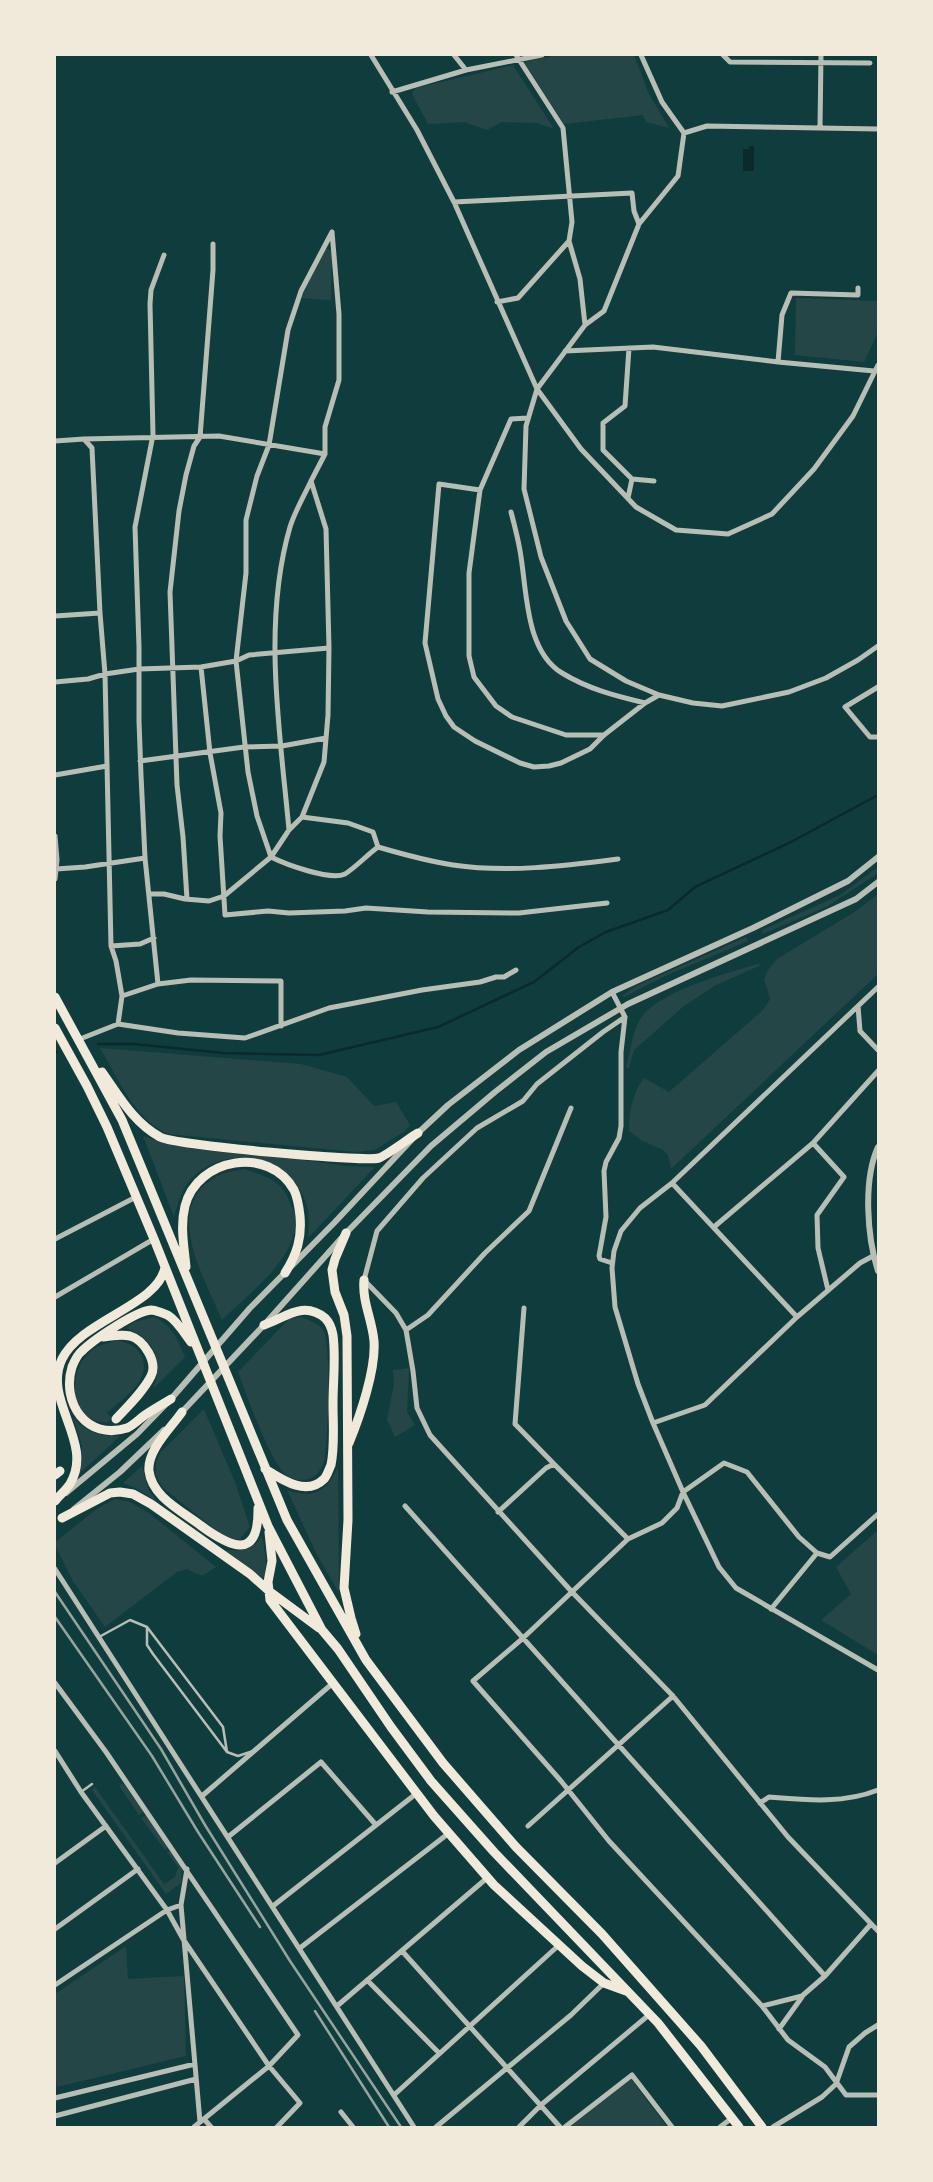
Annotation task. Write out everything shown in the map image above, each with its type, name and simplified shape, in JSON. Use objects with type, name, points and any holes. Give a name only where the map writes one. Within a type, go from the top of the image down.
[{"type":"highway","points":[[55,996],[80,1039],[122,1120],[287,1520],[366,1660],[442,1763],[516,1847],[615,1949],[701,2046],[762,2127]]},
{"type":"highway","points":[[55,1028],[60,1046],[103,1119],[154,1238],[268,1526],[322,1630],[338,1649],[390,1727],[431,1781],[494,1852],[650,2014],[739,2127]]},
{"type":"highway","points":[[80,1039],[132,1115],[162,1138],[190,1143],[340,1158],[380,1158],[418,1133]]},
{"type":"highway","points":[[187,1277],[182,1224],[185,1205],[190,1191],[203,1175],[214,1169],[243,1162],[255,1163],[277,1171],[294,1190],[296,1195],[301,1233],[299,1246],[285,1273]]},
{"type":"highway","points":[[346,1233],[332,1270],[335,1292],[344,1315],[347,1336],[348,1520],[344,1588],[351,1618],[366,1660]]},
{"type":"highway","points":[[55,1501],[70,1484],[74,1475],[77,1451],[58,1388],[61,1360],[69,1347],[83,1334],[152,1290],[164,1276],[165,1267]]},
{"type":"highway","points":[[347,1448],[362,1412],[374,1342],[363,1292],[364,1280]]},
{"type":"highway","points":[[171,1399],[129,1427],[118,1430],[98,1428],[87,1424],[80,1418],[72,1400],[70,1386],[72,1366],[81,1351],[130,1318],[151,1310],[169,1316],[196,1348]]},
{"type":"highway","points":[[264,1325],[293,1311],[316,1313],[325,1318],[331,1327],[334,1346],[332,1452],[329,1471],[324,1479],[319,1482],[298,1487],[265,1469]]},
{"type":"highway","points":[[100,1338],[120,1335],[131,1336],[141,1342],[151,1357],[152,1374],[146,1385],[116,1419]]},
{"type":"highway","points":[[182,1412],[157,1447],[151,1460],[149,1471],[152,1483],[159,1494],[231,1545],[247,1544],[253,1538],[258,1517],[258,1503]]},
{"type":"highway","points":[[58,1521],[110,1493],[133,1494],[151,1504],[250,1574],[269,1591],[322,1630]]},
{"type":"highway","points":[[268,1526],[272,1561],[268,1582],[270,1600],[417,1793],[487,1878],[582,1966],[604,1983],[628,1992]]},
{"type":"street","points":[[371,55],[417,130],[454,202],[537,389],[581,449],[636,507],[676,530],[728,534],[772,514],[814,469],[853,416],[878,365]]},
{"type":"street","points":[[454,55],[466,70]]},
{"type":"street","points":[[392,92],[466,70],[517,58],[542,55]]},
{"type":"street","points":[[641,55],[662,102],[684,133],[678,176],[639,224],[604,311],[585,325],[537,389],[528,418],[524,489],[541,556],[566,621],[590,659],[626,681],[659,695],[693,703],[722,706],[789,692],[826,678],[878,646]]},
{"type":"street","points":[[723,55],[730,62],[821,58],[870,63]]},
{"type":"street","points":[[517,58],[563,128],[572,222],[569,241],[580,279],[585,325]]},
{"type":"street","points":[[820,128],[821,58]]},
{"type":"street","points":[[684,133],[707,126],[878,129]]},
{"type":"street","points":[[454,202],[632,193],[634,211],[639,224]]},
{"type":"street","points":[[289,830],[275,654],[276,618],[282,560],[291,525],[325,454],[325,427],[340,380],[340,314],[332,232],[301,291],[288,330],[269,445],[257,476],[246,520],[246,573],[241,632],[236,661],[244,747],[257,816],[271,857],[287,866],[329,874],[343,874],[378,847]]},
{"type":"street","points":[[497,302],[518,298],[569,241]]},
{"type":"street","points":[[188,900],[177,785],[177,756],[172,696],[174,668],[170,618],[171,584],[186,475],[194,446],[200,438],[213,270],[212,244]]},
{"type":"street","points":[[158,984],[145,858],[140,761],[135,527],[152,438],[151,290],[164,256]]},
{"type":"street","points":[[778,362],[782,315],[791,293],[858,295],[858,288]]},
{"type":"street","points":[[565,351],[653,347],[874,371]]},
{"type":"street","points":[[629,348],[624,406],[603,422],[603,450],[632,479],[654,481]]},
{"type":"street","points":[[528,418],[511,419],[480,490],[469,573],[468,656],[474,677],[496,706],[512,717],[566,735],[604,735]]},
{"type":"street","points":[[55,441],[219,436],[325,454]]},
{"type":"street","points":[[84,439],[92,448],[100,613],[106,674],[110,946],[116,961],[122,996],[118,1024]]},
{"type":"street","points":[[628,498],[632,479]]},
{"type":"street","points":[[149,894],[164,894],[188,900],[209,901],[224,896],[271,857],[289,830],[302,817],[324,762],[329,648],[326,529],[311,481]]},
{"type":"street","points":[[480,490],[439,484],[425,643],[438,699],[454,727],[475,742],[520,763],[534,767],[561,763],[590,748],[645,703],[659,695]]},
{"type":"street","points":[[511,512],[521,556],[534,633],[541,650],[561,673],[602,693],[645,703]]},
{"type":"street","points":[[55,616],[100,613]]},
{"type":"street","points":[[55,682],[88,679],[139,669],[201,667],[236,661],[249,655],[329,648]]},
{"type":"street","points":[[201,667],[210,753],[221,813],[220,836],[225,915],[268,911],[289,913],[345,911],[366,908],[428,912],[519,913],[607,902]]},
{"type":"street","points":[[878,687],[845,708],[870,737],[878,737]]},
{"type":"street","points":[[140,761],[244,747],[282,746],[326,738]]},
{"type":"street","points":[[55,776],[107,766]]},
{"type":"street","points":[[302,817],[348,823],[373,832],[378,847]]},
{"type":"street","points":[[55,836],[55,879]]},
{"type":"street","points":[[378,847],[453,865],[500,868],[526,868],[618,859]]},
{"type":"street","points":[[55,1501],[136,1434],[171,1399],[250,1308],[418,1133],[448,1105],[519,1050],[612,992],[753,928],[839,886],[878,857]]},
{"type":"street","points":[[56,869],[145,858]]},
{"type":"street","points":[[58,1521],[120,1472],[182,1412],[264,1325],[346,1233],[431,1146],[546,1052],[622,1007],[856,899],[878,882]]},
{"type":"street","points":[[110,946],[140,944],[154,938]]},
{"type":"street","points":[[80,1039],[118,1024],[178,1033],[245,1038],[329,1008],[422,990],[480,982],[496,977],[504,977],[516,970]]},
{"type":"street","points":[[122,996],[158,984],[225,979],[281,981],[281,1026]]},
{"type":"street","points":[[878,987],[672,1183],[640,1208],[622,1231],[612,1263],[615,1307],[638,1384],[683,1492],[728,1582],[771,1609],[878,1670]]},
{"type":"street","points":[[612,992],[622,1007],[625,1017],[621,1068],[620,1132],[606,1162],[604,1171],[606,1216],[599,1256],[600,1259],[612,1263]]},
{"type":"street","points":[[858,1006],[860,1031],[878,1050]]},
{"type":"street","points":[[625,1017],[537,1084],[524,1101],[477,1128],[423,1178],[377,1231],[364,1280],[396,1313],[406,1330],[417,1408],[430,1435],[572,1592],[673,1696],[788,1837],[878,1931]]},
{"type":"street","points":[[714,1227],[813,1143],[878,1071]]},
{"type":"street","points":[[406,1330],[428,1315],[485,1253],[529,1212],[571,1108]]},
{"type":"street","points":[[813,1143],[844,1177],[817,1216],[818,1248],[828,1290]]},
{"type":"street","points":[[878,1147],[870,1182],[869,1218],[873,1256],[878,1271]]},
{"type":"street","points":[[672,1183],[797,1317]]},
{"type":"street","points":[[55,1239],[136,1197]]},
{"type":"street","points":[[55,1297],[154,1238]]},
{"type":"street","points":[[653,1423],[705,1405],[797,1317],[860,1263],[873,1256]]},
{"type":"street","points":[[524,1308],[515,1424],[628,1539]]},
{"type":"street","points":[[878,1514],[830,1558],[817,1553],[799,1538],[747,1472],[724,1463],[683,1492],[677,1508],[662,1523],[628,1539],[522,1639],[473,1681],[569,1791],[609,1841],[762,2006],[788,2040],[825,2067],[846,2095],[878,2095]]},
{"type":"street","points":[[498,1512],[546,1468],[554,1464]]},
{"type":"street","points":[[405,1506],[522,1639],[620,1744],[825,1976]]},
{"type":"street","points":[[771,1609],[817,1553]]},
{"type":"street","points":[[55,1570],[414,2127]]},
{"type":"street","points":[[202,1796],[334,1682]]},
{"type":"street","points":[[55,1684],[106,1752],[298,2035],[269,2066],[194,2127]]},
{"type":"street","points":[[55,1699],[62,1694]]},
{"type":"street","points":[[528,1826],[673,1696]]},
{"type":"street","points":[[55,1751],[81,1792],[167,1910],[183,1939],[269,2066],[300,2103],[277,2127]]},
{"type":"street","points":[[228,1837],[321,1762],[376,1825]]},
{"type":"street","points":[[760,1803],[769,1797],[802,1800],[845,1799],[862,1796],[878,1790]]},
{"type":"street","points":[[272,1906],[417,1793]]},
{"type":"street","points":[[55,1862],[106,1826]]},
{"type":"street","points":[[300,1948],[449,1833]]},
{"type":"street","points":[[55,1929],[138,1869]]},
{"type":"street","points":[[187,1869],[181,1905],[196,2080],[202,2121],[211,2127]]},
{"type":"street","points":[[337,2006],[487,1878]]},
{"type":"street","points":[[55,1985],[167,1910],[181,1905]]},
{"type":"street","points":[[779,2030],[802,1996],[825,1976],[872,1924]]},
{"type":"street","points":[[394,2095],[559,1945]]},
{"type":"street","points":[[402,1951],[560,2127]]},
{"type":"street","points":[[367,1980],[439,2053]]},
{"type":"street","points":[[436,2127],[571,2015],[604,1983]]},
{"type":"street","points":[[762,2006],[802,1996]]},
{"type":"street","points":[[519,2127],[541,2105],[650,2014]]},
{"type":"street","points":[[773,2127],[822,2097],[836,2084],[849,2047],[865,2032],[878,2026]]},
{"type":"street","points":[[55,2098],[195,2064]]},
{"type":"street","points":[[565,2127],[632,2075],[672,2127]]},
{"type":"street","points":[[55,2116],[196,2080]]},
{"type":"street","points":[[341,2112],[352,2127]]},
{"type":"street","points":[[720,2127],[732,2118]]},
{"type":"lane","points":[[98,1638],[130,1620],[147,1627],[223,1727],[227,1752]]},
{"type":"lane","points":[[147,1627],[147,1645],[227,1752],[238,1756],[256,1750]]},
{"type":"lane","points":[[81,1792],[92,1784]]},
{"type":"shaded area","points":[[558,55],[634,55],[649,94],[669,128],[646,122],[643,115],[564,124],[524,62]]},
{"type":"shaded area","points":[[513,65],[554,129],[537,123],[502,122],[487,130],[464,122],[428,124],[412,94],[416,88]]},
{"type":"shaded area","points":[[749,146],[754,146],[754,171],[743,171],[743,149],[749,149]]},
{"type":"shaded area","points":[[324,248],[332,250],[331,300],[301,298]]},
{"type":"shaded area","points":[[796,298],[878,301],[878,333],[864,362],[795,355]]},
{"type":"shaded area","points":[[878,867],[878,873],[828,906],[763,934],[762,930],[840,895]]},
{"type":"shaded area","points":[[878,894],[878,974],[671,1169],[668,1155],[663,1150],[641,1140],[629,1131],[632,1103],[644,1078],[669,1092],[763,1010],[770,999],[764,979],[768,970],[777,959],[853,913]]},
{"type":"shaded area","points":[[746,937],[748,941],[665,976],[624,997],[622,996],[636,986]]},
{"type":"shaded area","points":[[758,964],[761,965],[716,985],[684,1006],[634,1050],[629,1068],[626,1068],[638,1023],[646,1012],[658,1002],[692,985]]},
{"type":"shaded area","points":[[100,1048],[301,1064],[347,1077],[374,1106],[396,1102],[410,1125],[405,1131],[375,1150],[356,1152],[168,1134],[156,1127],[136,1108]]},
{"type":"shaded area","points":[[143,1136],[161,1142],[218,1152],[345,1166],[375,1167],[308,1238],[308,1209],[296,1185],[284,1173],[270,1164],[254,1159],[237,1158],[220,1161],[205,1168],[191,1179],[185,1188],[174,1217]]},
{"type":"shaded area","points":[[244,1169],[267,1177],[283,1190],[296,1216],[294,1234],[289,1248],[280,1262],[222,1320],[197,1262],[191,1241],[189,1221],[192,1203],[203,1187],[222,1174]]},
{"type":"shaded area","points":[[153,1317],[169,1327],[185,1357],[153,1389],[158,1369],[154,1352],[144,1339],[126,1328],[135,1322]]},
{"type":"shaded area","points":[[300,1317],[310,1320],[321,1327],[326,1338],[328,1353],[328,1415],[324,1462],[320,1470],[312,1478],[303,1480],[288,1477],[279,1467],[259,1426],[238,1372],[289,1319]]},
{"type":"shaded area","points":[[117,1340],[125,1342],[138,1350],[144,1366],[143,1374],[134,1389],[107,1413],[112,1418],[107,1423],[99,1422],[88,1417],[81,1410],[75,1392],[77,1373],[80,1364],[92,1350]]},
{"type":"shaded area","points":[[409,1368],[407,1412],[415,1425],[395,1437],[387,1419],[394,1385],[393,1370]]},
{"type":"shaded area","points":[[204,1409],[235,1482],[250,1527],[240,1539],[232,1540],[222,1535],[162,1487],[156,1475],[156,1462],[160,1453]]},
{"type":"shaded area","points":[[73,1417],[82,1426],[94,1432],[120,1436],[79,1474],[82,1446]]},
{"type":"shaded area","points":[[142,1466],[149,1491],[158,1502],[123,1483]]},
{"type":"shaded area","points":[[338,1467],[339,1593],[316,1553],[287,1490],[305,1494],[318,1491],[329,1482]]},
{"type":"shaded area","points":[[115,1499],[130,1502],[149,1513],[216,1567],[202,1576],[187,1569],[177,1572],[105,1627],[73,1581],[55,1542],[98,1508]]},
{"type":"shaded area","points":[[878,1530],[878,1655],[821,1620],[851,1594],[836,1567]]},
{"type":"shaded area","points":[[262,1536],[266,1558],[265,1577],[263,1578],[223,1550],[250,1548]]},
{"type":"shaded area","points":[[123,1783],[144,1812],[139,1815],[119,1786]]},
{"type":"shaded area","points":[[95,1787],[164,1884],[175,1877],[178,1867],[167,1852],[171,1850],[182,1866],[181,1883],[166,1894],[92,1790]]},
{"type":"shaded area","points":[[146,1815],[168,1847],[165,1850],[141,1818]]},
{"type":"shaded area","points":[[126,1946],[128,1979],[184,1976],[186,2056],[57,2087],[55,2075],[55,1994]]},
{"type":"shaded area","points":[[631,2079],[667,2127],[572,2127],[569,2124]]},
{"type":"waterway","points":[[98,1044],[134,1044],[223,1053],[319,1055],[438,1027],[534,982],[579,947],[606,932],[668,910],[695,887],[791,842],[878,795]]},
{"type":"railway","points":[[55,1592],[161,1749],[205,1825],[290,1961],[401,2127]]},
{"type":"railway","points":[[55,1617],[152,1756],[198,1832],[260,1927]]},
{"type":"railway","points":[[315,2011],[389,2127]]}]
